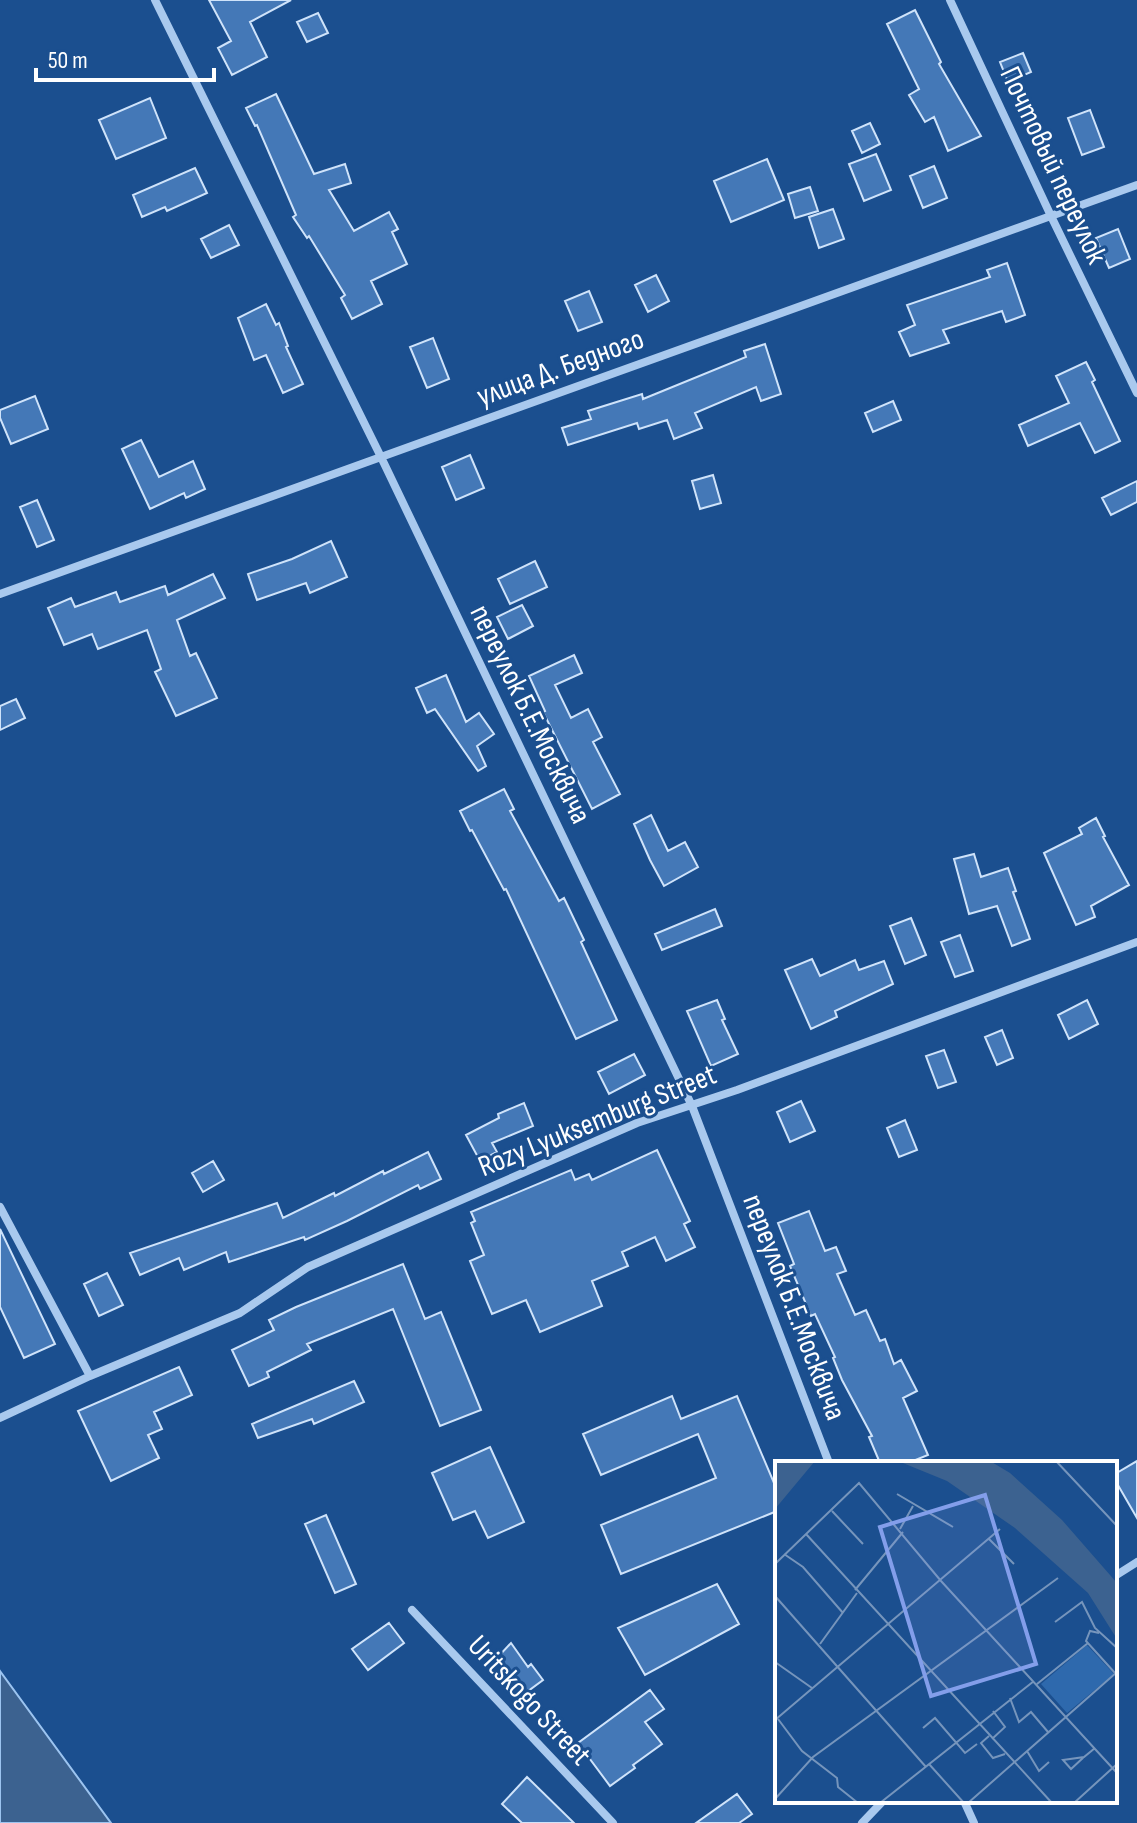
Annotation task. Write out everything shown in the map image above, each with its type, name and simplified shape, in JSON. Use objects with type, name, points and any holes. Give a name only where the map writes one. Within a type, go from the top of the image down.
[{"type":"street","name":"переулок Б.Е.Москвича","points":[[155,0],[381,457],[692,1106],[828,1461]]},
{"type":"street","name":"Почтовый переулок","points":[[950,0],[1137,393]]},
{"type":"street","name":"улица Д. Бедного","points":[[0,594],[1137,185]]},
{"type":"street","name":"Rozy Lyuksemburg Street","points":[[0,1418],[90,1376],[240,1313],[308,1267],[637,1123],[692,1106],[1137,942]]},
{"type":"street","points":[[0,1207],[90,1376]]},
{"type":"street","points":[[1117,1575],[1137,1562]]},
{"type":"street","name":"Uritskogo Street","points":[[412,1610],[613,1823]]},
{"type":"street","points":[[862,1823],[881,1803]]},
{"type":"street","points":[[965,1803],[974,1823]]},
{"type":"water","points":[[0,1671],[111,1823],[0,1823]]},
{"type":"building","points":[[209,0],[291,0],[250,22],[267,57],[232,75],[218,48],[231,41]]},
{"type":"building","points":[[915,10],[941,62],[939,64],[981,136],[948,151],[934,117],[925,122],[909,95],[919,89],[887,24]]},
{"type":"building","points":[[318,13],[328,33],[307,42],[297,22]]},
{"type":"building","points":[[1023,53],[1031,72],[1008,82],[1000,62]]},
{"type":"building","points":[[276,94],[314,174],[345,164],[351,183],[329,190],[354,231],[389,212],[398,229],[392,232],[407,264],[371,281],[382,304],[352,319],[341,298],[345,295],[309,236],[307,238],[293,217],[296,215],[257,125],[246,108]]},
{"type":"building","points":[[150,98],[166,138],[116,159],[99,120]]},
{"type":"building","points":[[1090,110],[1104,147],[1082,155],[1068,118]]},
{"type":"building","points":[[870,123],[880,144],[862,153],[852,131]]},
{"type":"building","points":[[876,154],[891,190],[864,201],[849,164]]},
{"type":"building","points":[[767,159],[784,200],[731,222],[714,181]]},
{"type":"building","points":[[934,166],[947,198],[923,208],[910,176]]},
{"type":"building","points":[[195,168],[207,193],[167,211],[165,207],[142,217],[133,195]]},
{"type":"building","points":[[810,187],[818,211],[795,218],[788,194]]},
{"type":"building","points":[[833,209],[844,239],[819,248],[809,217]]},
{"type":"building","points":[[229,225],[239,245],[211,258],[201,239]]},
{"type":"building","points":[[1118,229],[1130,259],[1109,268],[1096,238]]},
{"type":"building","points":[[1007,263],[1025,315],[1006,322],[1002,311],[943,330],[949,343],[910,356],[899,332],[915,325],[907,305],[990,277],[987,270]]},
{"type":"building","points":[[656,275],[669,301],[648,312],[635,285]]},
{"type":"building","points":[[589,291],[602,322],[578,331],[565,301]]},
{"type":"building","points":[[266,304],[276,325],[279,323],[303,384],[283,393],[266,355],[254,360],[238,318]]},
{"type":"building","points":[[433,338],[449,379],[427,388],[410,347]]},
{"type":"building","points":[[765,344],[781,394],[761,401],[756,387],[695,413],[702,428],[674,439],[667,420],[639,429],[637,423],[568,445],[562,428],[591,419],[588,411],[642,394],[643,399],[746,357],[744,351]]},
{"type":"building","points":[[1086,362],[1120,441],[1095,453],[1080,423],[1028,446],[1019,425],[1069,403],[1056,376]]},
{"type":"building","points":[[35,396],[48,429],[11,444],[0,418],[0,410]]},
{"type":"building","points":[[893,401],[901,420],[873,432],[865,413]]},
{"type":"building","points":[[141,440],[159,477],[193,461],[205,489],[186,498],[184,493],[150,509],[122,449]]},
{"type":"building","points":[[470,455],[484,488],[456,500],[442,467]]},
{"type":"building","points":[[713,475],[721,503],[700,509],[692,481]]},
{"type":"building","points":[[1137,481],[1137,502],[1111,515],[1102,498]]},
{"type":"building","points":[[37,500],[54,540],[37,547],[20,507]]},
{"type":"building","points":[[331,541],[347,577],[310,593],[306,583],[257,600],[248,574]]},
{"type":"building","points":[[535,561],[547,587],[510,604],[498,579]]},
{"type":"building","points":[[213,574],[225,598],[177,620],[190,656],[196,653],[217,698],[176,716],[155,672],[161,669],[147,630],[98,649],[92,634],[64,645],[48,608],[71,598],[75,607],[116,592],[120,602],[165,586],[168,595]]},
{"type":"building","points":[[522,605],[533,626],[508,639],[497,617]]},
{"type":"building","points":[[574,655],[582,673],[555,685],[571,718],[588,709],[602,737],[593,742],[620,794],[592,809],[543,712],[529,676]]},
{"type":"building","points":[[446,675],[466,722],[479,713],[494,734],[477,746],[486,766],[478,771],[435,709],[427,713],[416,688]]},
{"type":"building","points":[[16,699],[25,718],[0,730],[0,706]]},
{"type":"building","points":[[504,789],[514,809],[510,811],[559,901],[564,898],[617,1020],[576,1039],[506,889],[460,811]]},
{"type":"building","points":[[651,815],[668,851],[685,842],[698,867],[664,886],[634,824]]},
{"type":"building","points":[[1096,818],[1129,885],[1091,906],[1095,917],[1076,925],[1044,853],[1082,834],[1079,828]]},
{"type":"building","points":[[974,854],[981,877],[1008,868],[1030,939],[1012,946],[997,906],[969,914],[954,859]]},
{"type":"building","points":[[715,909],[722,926],[662,950],[655,934]]},
{"type":"building","points":[[911,918],[926,955],[905,964],[890,926]]},
{"type":"building","points":[[960,935],[973,971],[955,977],[941,942]]},
{"type":"building","points":[[812,959],[820,976],[855,960],[859,970],[884,961],[893,984],[835,1011],[837,1017],[811,1029],[785,970]]},
{"type":"building","points":[[717,1000],[725,1019],[722,1020],[738,1054],[711,1066],[687,1011]]},
{"type":"building","points":[[1087,1000],[1098,1024],[1069,1039],[1058,1015]]},
{"type":"building","points":[[1002,1030],[1013,1058],[997,1065],[985,1037]]},
{"type":"building","points":[[944,1050],[956,1082],[938,1088],[926,1056]]},
{"type":"building","points":[[634,1054],[645,1075],[609,1094],[598,1072]]},
{"type":"building","points":[[801,1101],[815,1131],[790,1142],[777,1112]]},
{"type":"building","points":[[524,1103],[533,1126],[492,1143],[497,1152],[480,1161],[466,1135],[499,1118],[498,1114]]},
{"type":"building","points":[[905,1120],[917,1150],[899,1157],[887,1128]]},
{"type":"building","points":[[657,1150],[690,1221],[684,1224],[695,1247],[666,1261],[655,1237],[622,1252],[628,1266],[592,1281],[602,1306],[540,1332],[526,1300],[492,1314],[470,1261],[484,1255],[471,1223],[475,1221],[471,1212],[571,1170],[575,1180],[589,1174],[592,1180]]},
{"type":"building","points":[[428,1152],[441,1179],[420,1189],[418,1185],[305,1240],[304,1237],[229,1262],[226,1252],[184,1270],[179,1258],[140,1275],[130,1253],[277,1203],[283,1218]]},
{"type":"building","points":[[213,1161],[224,1180],[203,1192],[192,1173]]},
{"type":"building","points":[[809,1211],[825,1251],[836,1247],[846,1271],[837,1274],[855,1315],[866,1310],[880,1341],[885,1339],[894,1364],[901,1360],[917,1391],[903,1398],[928,1455],[913,1461],[879,1461],[869,1437],[872,1436],[842,1380],[815,1314],[811,1316],[790,1266],[794,1264],[778,1223]]},
{"type":"building","points":[[0,1229],[55,1344],[24,1358],[0,1307]]},
{"type":"building","points":[[403,1264],[425,1319],[441,1312],[481,1410],[440,1426],[393,1309],[307,1344],[311,1350],[267,1372],[269,1377],[249,1386],[232,1350],[274,1330],[269,1320]]},
{"type":"building","points":[[107,1273],[123,1305],[99,1316],[84,1284]]},
{"type":"building","points":[[179,1367],[192,1395],[154,1412],[162,1429],[148,1435],[159,1458],[111,1481],[78,1411]]},
{"type":"building","points":[[354,1381],[364,1402],[314,1424],[312,1419],[258,1438],[252,1424]]},
{"type":"building","points":[[672,1396],[681,1419],[737,1396],[775,1485],[775,1512],[621,1574],[601,1525],[716,1478],[698,1434],[601,1475],[583,1434]]},
{"type":"building","points":[[490,1447],[524,1522],[488,1538],[475,1511],[453,1520],[432,1473]]},
{"type":"building","points":[[1137,1461],[1137,1518],[1117,1483],[1117,1473]]},
{"type":"building","points":[[326,1515],[356,1584],[335,1593],[305,1524]]},
{"type":"building","points":[[717,1584],[739,1624],[645,1675],[618,1628]]},
{"type":"building","points":[[389,1623],[404,1643],[368,1670],[352,1649]]},
{"type":"building","points":[[511,1643],[528,1667],[531,1664],[543,1680],[520,1697],[496,1659]]},
{"type":"building","points":[[650,1690],[664,1709],[645,1722],[662,1744],[610,1786],[578,1743]]},
{"type":"building","points":[[527,1777],[574,1823],[522,1823],[502,1804]]},
{"type":"building","points":[[737,1794],[752,1814],[739,1823],[696,1823]]}]
